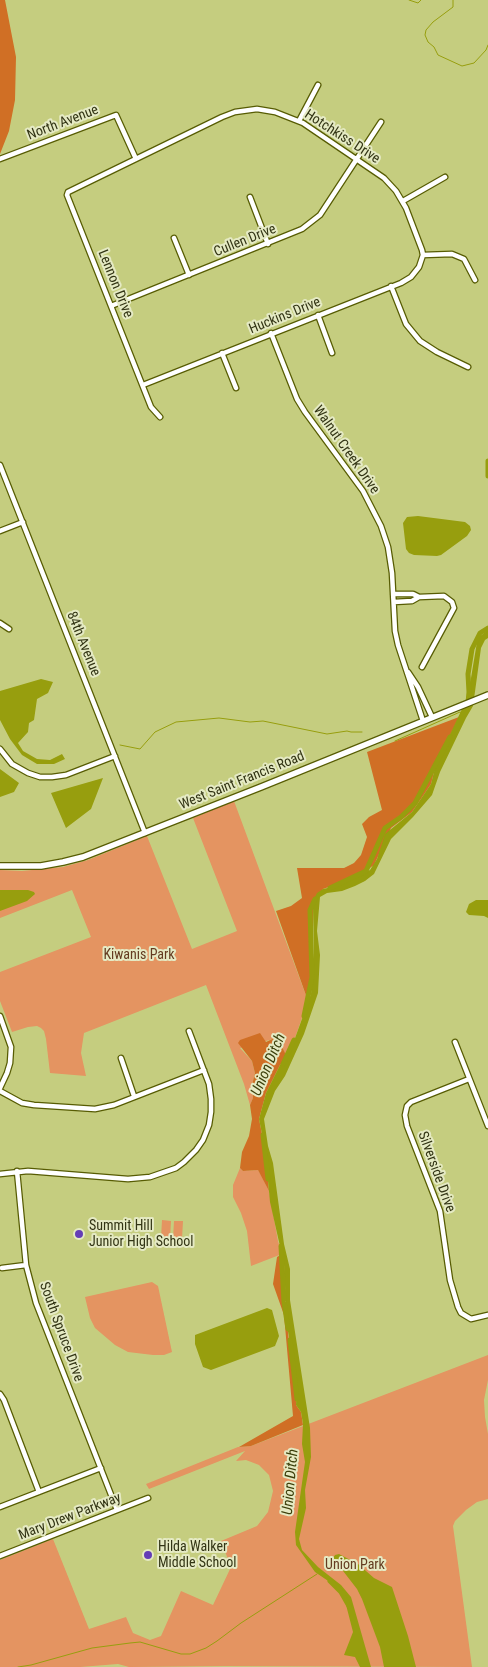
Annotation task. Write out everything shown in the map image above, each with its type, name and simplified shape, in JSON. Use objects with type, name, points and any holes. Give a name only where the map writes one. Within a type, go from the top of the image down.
[{"type":"street","points":[[299,121],[318,85]]},
{"type":"street","name":"Hotchkiss Drive","points":[[68,192],[222,117],[235,112],[256,109],[275,112],[299,121],[357,158],[384,178],[402,201],[418,238],[423,255]]},
{"type":"street","name":"North Avenue","points":[[0,159],[116,115],[136,159]]},
{"type":"street","name":"Cullen Drive","points":[[111,306],[302,229],[320,215],[381,122]]},
{"type":"street","points":[[402,201],[445,177]]},
{"type":"street","name":"Lennon Drive","points":[[68,192],[67,195],[151,407],[160,418]]},
{"type":"street","points":[[250,197],[268,244]]},
{"type":"street","points":[[174,238],[189,275]]},
{"type":"street","points":[[423,255],[452,254],[464,259],[475,280]]},
{"type":"street","name":"Huckins Drive","points":[[143,385],[405,281],[419,267],[423,255]]},
{"type":"street","points":[[391,286],[406,324],[420,341],[437,352],[468,367]]},
{"type":"street","points":[[318,315],[332,353]]},
{"type":"street","name":"Walnut Creek Drive","points":[[271,333],[304,412],[363,491],[374,509],[381,526],[388,547],[396,631],[423,721]]},
{"type":"street","points":[[222,353],[236,388]]},
{"type":"street","name":"84th Avenue","points":[[0,465],[145,832]]},
{"type":"street","points":[[0,531],[22,522]]},
{"type":"street","points":[[393,594],[413,594],[419,597]]},
{"type":"street","points":[[394,602],[412,601],[419,597],[444,596],[449,598],[454,608],[422,667]]},
{"type":"street","points":[[0,623],[8,629]]},
{"type":"street","name":"Walnut Creek Drive","points":[[407,671],[418,687],[432,717]]},
{"type":"street","name":"West Saint Francis Road","points":[[0,866],[40,866],[83,857],[488,695]]},
{"type":"street","points":[[0,750],[12,764],[28,773],[46,777],[66,775],[115,756]]},
{"type":"street","points":[[0,1016],[10,1048],[10,1062],[0,1090],[22,1103],[85,1108],[104,1107],[204,1070]]},
{"type":"street","points":[[0,1174],[28,1171],[128,1178],[150,1177],[176,1168],[196,1150],[203,1140],[209,1125],[211,1099],[204,1070],[189,1031]]},
{"type":"street","points":[[455,1042],[488,1126]]},
{"type":"street","points":[[121,1058],[134,1096]]},
{"type":"street","name":"Silverside Drive","points":[[470,1079],[411,1102],[407,1106],[405,1115],[407,1126],[440,1211],[450,1280],[458,1307],[461,1313],[471,1319],[488,1315]]},
{"type":"street","name":"South Spruce Drive","points":[[17,1171],[26,1265],[36,1303],[117,1510]]},
{"type":"street","points":[[2,1268],[26,1265]]},
{"type":"street","points":[[0,1394],[39,1492]]},
{"type":"street","points":[[0,1507],[101,1468]]},
{"type":"street","name":"Mary Drew Parkway","points":[[0,1556],[148,1498]]},
{"type":"green space","name":"Kiwanis Park","points":[[234,801],[308,1001],[287,1057],[277,1038],[240,1048],[252,1061],[255,1073],[252,1085],[253,1098],[250,1105],[244,1084],[206,985],[84,1033],[81,1053],[86,1076],[50,1073],[44,1031],[37,1026],[12,1032],[0,1001],[0,972],[91,937],[72,890],[0,918],[0,870],[22,871],[63,867],[88,860],[147,836],[192,949],[237,931],[193,818]]},
{"type":"green space","points":[[240,1168],[243,1171],[258,1170],[269,1191],[282,1254],[251,1266],[247,1231],[233,1197],[233,1185]]},
{"type":"green space","points":[[162,1220],[171,1221],[170,1239],[161,1238]]},
{"type":"green space","points":[[174,1221],[183,1221],[182,1239],[173,1239]]},
{"type":"green space","points":[[152,1282],[158,1286],[172,1352],[164,1355],[153,1355],[128,1352],[115,1345],[95,1328],[90,1318],[85,1297]]},
{"type":"green space","name":"Union Park","points":[[488,1355],[488,1380],[484,1400],[488,1434],[488,1499],[477,1502],[466,1510],[455,1521],[453,1526],[472,1667],[129,1667],[118,1664],[80,1667],[0,1667],[0,1560],[53,1539],[89,1629],[126,1617],[133,1633],[150,1640],[161,1636],[181,1591],[213,1605],[231,1567],[221,1541],[257,1526],[268,1512],[273,1491],[269,1475],[259,1465],[246,1460],[236,1461],[245,1451],[149,1489],[146,1484],[238,1447],[251,1446]]},
{"type":"shaded area","points":[[0,0],[5,0],[16,57],[15,100],[9,131],[0,154]]},
{"type":"shaded area","points":[[418,516],[465,522],[470,526],[471,530],[467,536],[441,555],[414,555],[406,549],[403,523],[407,517]]},
{"type":"shaded area","points":[[488,630],[488,638],[481,648],[473,706],[440,772],[432,795],[391,839],[374,874],[355,886],[342,891],[327,893],[320,897],[317,931],[320,955],[318,993],[304,1034],[285,1076],[275,1091],[264,1119],[273,1163],[284,1244],[290,1269],[290,1300],[310,1428],[311,1457],[305,1490],[306,1508],[299,1539],[302,1550],[318,1567],[341,1585],[351,1597],[371,1667],[360,1667],[355,1657],[344,1655],[353,1632],[344,1597],[337,1587],[315,1572],[296,1545],[295,1532],[305,1462],[302,1444],[303,1424],[301,1412],[296,1405],[297,1381],[287,1326],[284,1264],[270,1202],[265,1149],[259,1119],[266,1093],[280,1065],[290,1052],[311,994],[314,953],[313,908],[315,897],[323,889],[337,886],[370,870],[377,859],[385,834],[412,812],[431,784],[436,764],[470,692],[477,642],[479,637]]},
{"type":"shaded area","points":[[41,679],[53,682],[48,693],[37,699],[34,720],[29,723],[28,732],[18,743],[23,751],[37,759],[50,760],[62,754],[65,759],[54,764],[37,764],[22,755],[10,739],[0,720],[0,691]]},
{"type":"shaded area","points":[[459,717],[436,764],[431,784],[412,812],[391,828],[374,865],[357,877],[323,889],[313,908],[313,985],[308,1001],[276,911],[291,906],[302,898],[297,868],[344,868],[354,863],[361,855],[367,837],[362,824],[369,817],[382,810],[367,752]]},
{"type":"shaded area","points":[[0,769],[19,783],[14,792],[0,797]]},
{"type":"shaded area","points":[[103,778],[91,809],[66,828],[51,793]]},
{"type":"shaded area","points":[[0,890],[28,890],[35,894],[27,901],[0,911]]},
{"type":"shaded area","points":[[476,900],[488,900],[488,918],[469,915],[466,912],[469,904]]},
{"type":"shaded area","points":[[260,1033],[266,1042],[277,1037],[287,1057],[280,1065],[266,1093],[259,1119],[265,1149],[269,1191],[258,1170],[243,1171],[240,1168],[242,1152],[249,1136],[252,1119],[250,1105],[253,1098],[252,1085],[255,1073],[252,1061],[238,1043],[240,1040]]},
{"type":"shaded area","points":[[282,1254],[289,1341],[297,1381],[296,1405],[301,1412],[303,1425],[251,1446],[239,1447],[293,1416],[284,1315],[273,1284],[277,1257]]},
{"type":"shaded area","points":[[267,1308],[272,1310],[279,1336],[275,1346],[211,1370],[203,1367],[195,1344],[195,1335]]},
{"type":"shaded area","points":[[339,1554],[358,1564],[374,1578],[392,1587],[416,1667],[384,1667],[380,1647],[362,1599],[357,1589],[333,1558]]},
{"type":"waterway","points":[[409,0],[418,3],[421,0]]},
{"type":"waterway","points":[[453,0],[453,7],[433,22],[426,30],[425,35],[428,42],[434,47],[438,55],[462,66],[474,63],[488,45]]},
{"type":"waterway","name":"Union Ditch","points":[[488,461],[488,476]]},
{"type":"waterway","name":"Union Ditch","points":[[468,703],[468,674],[472,649],[480,633],[488,628]]},
{"type":"waterway","points":[[395,741],[460,712],[462,713]]},
{"type":"waterway","points":[[120,745],[140,749],[155,732],[176,722],[219,718],[250,722],[263,721],[327,734],[347,731],[362,732]]},
{"type":"waterway","name":"Union Ditch","points":[[330,888],[366,871],[385,828],[401,817],[415,803],[450,737]]},
{"type":"waterway","name":"Union Ditch","points":[[304,1016],[312,977],[310,910],[315,899]]},
{"type":"waterway","name":"Union Ditch","points":[[283,1064],[294,1040]]},
{"type":"waterway","name":"Union Ditch","points":[[263,1135],[268,1179]]},
{"type":"waterway","name":"Union Ditch","points":[[281,1246],[284,1302],[288,1329]]},
{"type":"waterway","name":"Union Ditch","points":[[290,1340],[297,1399]]},
{"type":"waterway","points":[[18,1667],[92,1648],[140,1642],[181,1654],[190,1654],[206,1648],[317,1574]]},
{"type":"waterway","points":[[330,1581],[341,1592],[349,1606]]},
{"type":"place","name":"Summit Hill Junior High School","points":[[79,1234]]},
{"type":"place","name":"Hilda Walker Middle School","points":[[148,1555]]}]
